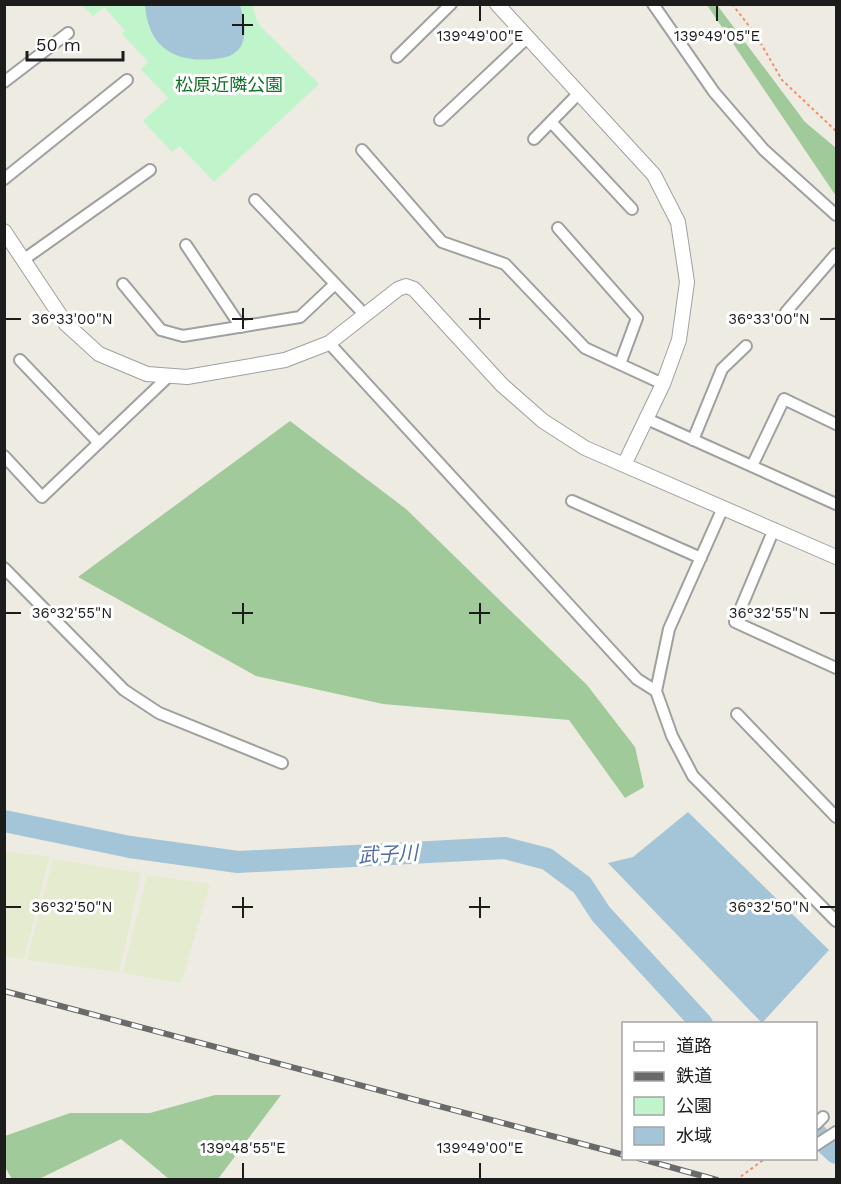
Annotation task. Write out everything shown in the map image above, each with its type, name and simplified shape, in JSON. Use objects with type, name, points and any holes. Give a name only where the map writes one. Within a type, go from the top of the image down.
[{"type":"street","points":[[397,57],[450,4]]},
{"type":"street","points":[[497,4],[654,175],[678,222],[687,282],[680,340],[663,384],[624,465]]},
{"type":"street","points":[[653,4],[714,92],[757,142],[837,215]]},
{"type":"street","points":[[4,81],[68,33]]},
{"type":"street","points":[[440,120],[527,38]]},
{"type":"street","points":[[4,179],[128,80]]},
{"type":"street","points":[[534,139],[579,93]]},
{"type":"street","points":[[551,122],[632,209]]},
{"type":"street","points":[[362,150],[442,242],[505,264],[585,348],[663,384]]},
{"type":"street","points":[[23,260],[150,170]]},
{"type":"street","points":[[255,200],[364,315]]},
{"type":"street","points":[[558,228],[637,318],[621,364]]},
{"type":"street","points":[[4,231],[66,324],[99,354],[147,374],[187,377],[285,360],[329,343],[398,289],[406,286],[414,289],[502,385],[543,421],[585,448],[722,510],[837,557]]},
{"type":"street","points":[[186,245],[242,327]]},
{"type":"street","points":[[786,312],[837,254]]},
{"type":"street","points":[[123,284],[161,330],[183,336],[300,317],[335,284]]},
{"type":"street","points":[[329,343],[637,679],[656,691]]},
{"type":"street","points":[[693,440],[722,369],[746,346]]},
{"type":"street","points":[[20,360],[99,443]]},
{"type":"street","points":[[4,456],[42,497],[169,376]]},
{"type":"street","points":[[752,466],[784,399],[837,424]]},
{"type":"street","points":[[647,419],[837,504]]},
{"type":"street","points":[[572,501],[701,558]]},
{"type":"street","points":[[722,510],[669,629],[656,691],[672,736],[693,776],[836,919]]},
{"type":"street","points":[[774,530],[735,622],[837,669]]},
{"type":"street","points":[[4,568],[124,690],[159,714],[282,763]]},
{"type":"street","points":[[736,714],[837,818]]},
{"type":"street","points":[[817,1144],[836,1132]]},
{"type":"path","points":[[732,4],[756,35],[782,80],[837,131]]},
{"type":"path","points":[[736,1179],[763,1160]]},
{"type":"green space","name":"松原近隣公園","points":[[82,5],[253,5],[256,19],[262,28],[319,84],[214,182],[180,146],[172,152],[143,121],[168,98],[141,69],[148,62],[122,34],[125,31],[104,7],[93,16]]},
{"type":"green space","points":[[707,5],[717,5],[805,122],[836,148],[836,196]]},
{"type":"green space","points":[[290,421],[406,509],[587,685],[635,747],[644,787],[625,798],[569,720],[383,704],[256,676],[78,577]]},
{"type":"green space","points":[[5,851],[49,857],[24,959],[5,956]]},
{"type":"green space","points":[[53,859],[141,873],[119,972],[27,960]]},
{"type":"green space","points":[[147,875],[210,884],[181,983],[123,973]]},
{"type":"green space","points":[[215,1095],[281,1095],[218,1179],[169,1179],[121,1139],[39,1179],[12,1179],[5,1167],[5,1136],[70,1113],[150,1113]]},
{"type":"water","points":[[145,5],[240,5],[244,26],[243,41],[236,52],[222,58],[200,60],[175,55],[158,42],[151,32]]},
{"type":"water","points":[[688,812],[829,950],[761,1022],[608,863],[633,857]]},
{"type":"waterway","name":"武子川","points":[[4,821],[130,847],[238,862],[505,848],[547,859],[582,885],[601,914],[700,1022]]},
{"type":"waterway","name":"武子川","points":[[817,1135],[836,1153]]},
{"type":"railway","points":[[4,991],[622,1154]]},
{"type":"railway","points":[[645,1160],[717,1180]]}]
